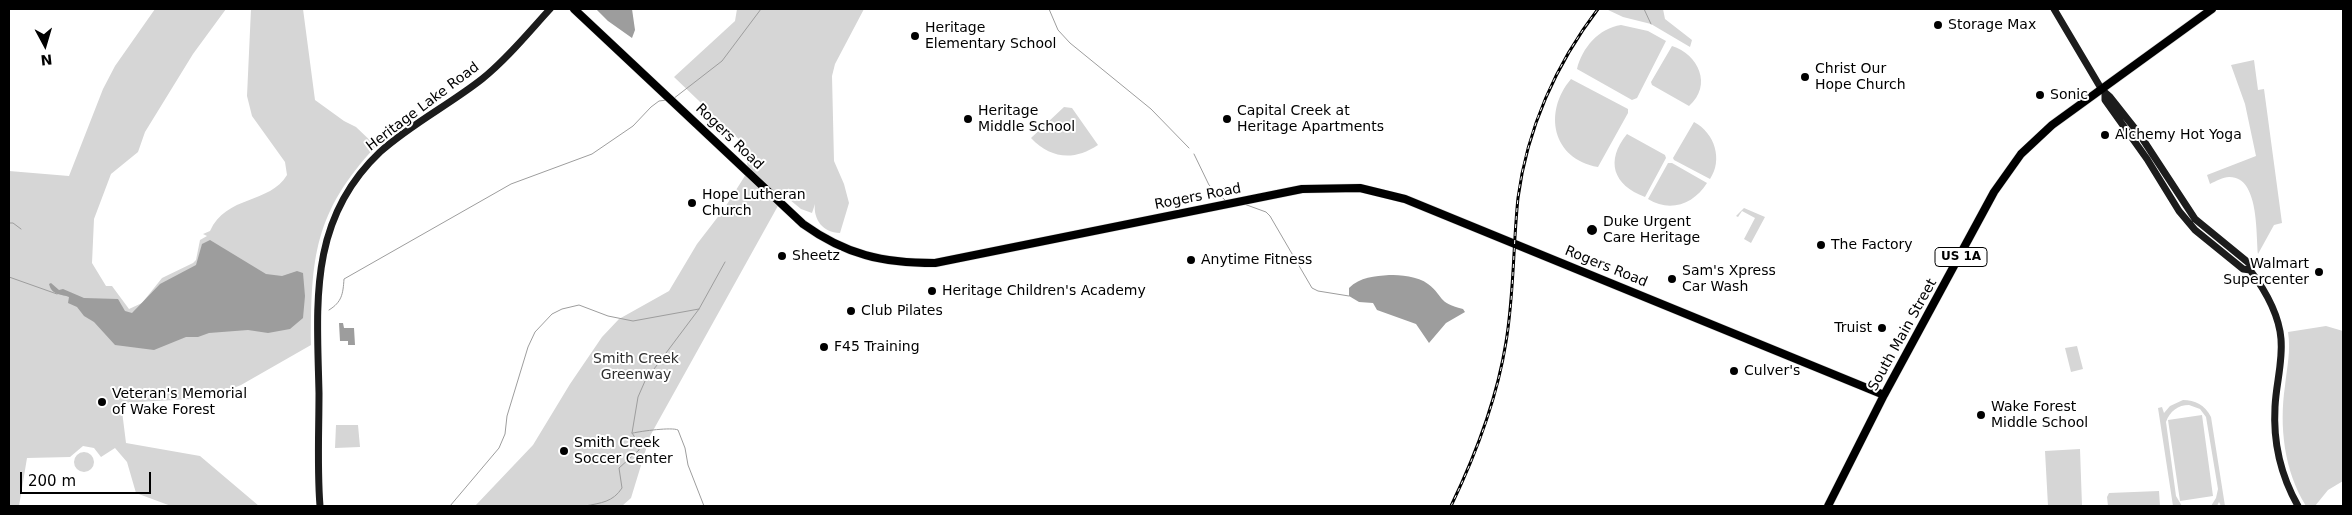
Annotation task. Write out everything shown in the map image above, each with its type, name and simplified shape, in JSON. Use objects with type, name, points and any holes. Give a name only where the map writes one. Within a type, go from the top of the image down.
[{"type":"main road","name":"Heritage Lake Road","points":[[320,506],[318,278],[327,238],[336,215],[360,174],[382,151],[482,79],[508,56],[550,9]]},
{"type":"main road","name":"Rogers Road","points":[[574,9],[778,201],[804,224],[842,248],[881,259],[935,263],[1302,189],[1360,188],[1405,199],[1884,395]]},
{"type":"main road","points":[[2054,9],[2104,92],[2110,96],[2140,135],[2189,212],[2250,264],[2250,270],[2270,301],[2281,336],[2282,354],[2275,407],[2276,430],[2282,470],[2298,506]]},
{"type":"main road","name":"South Main Street","points":[[1828,506],[1884,395],[1994,192],[2021,154],[2043,132],[2104,92],[2212,9]]},
{"type":"green space","points":[[155,9],[226,9],[193,54],[145,132],[138,152],[111,174],[94,219],[92,263],[106,286],[112,286],[129,309],[142,303],[162,278],[196,260],[200,240],[207,236],[203,234],[210,231],[217,219],[226,211],[270,191],[287,175],[285,162],[252,116],[247,96],[251,9],[303,9],[315,100],[344,121],[356,127],[376,146],[355,170],[340,193],[328,215],[320,238],[312,286],[311,345],[241,385],[209,398],[121,403],[126,443],[200,456],[259,506],[171,506],[136,493],[127,462],[115,448],[101,457],[94,448],[83,446],[70,457],[27,458],[19,506],[9,506],[9,171],[69,176],[103,89],[115,66]]},
{"type":"green space","name":"Smith Creek Greenway","points":[[737,9],[864,9],[835,64],[832,76],[834,161],[844,184],[849,203],[840,233],[829,231],[820,224],[816,215],[815,204],[812,213],[801,209],[784,195],[650,436],[631,498],[622,506],[475,506],[533,445],[570,384],[602,337],[619,319],[669,291],[697,244],[724,209],[748,171],[745,145],[674,77],[735,21]]},
{"type":"green space","points":[[1606,9],[1663,9],[1665,19],[1692,40],[1690,47],[1651,24],[1623,17]]},
{"type":"green space","points":[[1621,25],[1648,31],[1666,41],[1637,98],[1632,100],[1577,69],[1579,61],[1593,40],[1606,30]]},
{"type":"green space","points":[[1672,46],[1689,56],[1699,71],[1700,89],[1696,98],[1689,106],[1652,85],[1651,82]]},
{"type":"green space","points":[[2254,60],[2258,90],[2264,89],[2282,223],[2274,225],[2258,254],[2254,207],[2246,186],[2239,179],[2229,177],[2210,184],[2207,175],[2256,156],[2245,104],[2231,65]]},
{"type":"green space","points":[[1571,79],[1628,109],[1628,113],[1598,167],[1582,162],[1570,155],[1562,144],[1557,132],[1555,119],[1557,106],[1562,92]]},
{"type":"green space","points":[[1064,107],[1072,108],[1098,145],[1080,154],[1063,155],[1047,150],[1031,138]]},
{"type":"green space","points":[[1694,122],[1707,133],[1715,148],[1716,164],[1710,179],[1673,158]]},
{"type":"green space","points":[[1627,134],[1665,155],[1666,158],[1645,197],[1626,186],[1619,179],[1616,171],[1616,154]]},
{"type":"green space","points":[[1668,163],[1672,163],[1707,183],[1695,196],[1681,204],[1665,205],[1648,199]]},
{"type":"green space","points":[[1744,208],[1765,217],[1751,243],[1744,239],[1755,218],[1742,211],[1738,217],[1736,216]]},
{"type":"green space","points":[[2326,326],[2343,331],[2343,481],[2328,490],[2315,506],[2306,506],[2288,463],[2283,432],[2283,401],[2289,352],[2288,332]]},
{"type":"green space","points":[[2077,346],[2083,369],[2071,372],[2065,348]]},
{"type":"green space","points":[[2183,400],[2199,404],[2206,409],[2211,417],[2225,506],[2221,506],[2219,502],[2217,506],[2211,506],[2216,498],[2218,489],[2206,417],[2200,409],[2189,405],[2175,409],[2166,422],[2176,496],[2182,506],[2173,506],[2158,408],[2162,407],[2164,413],[2170,406]]},
{"type":"green space","points":[[2202,415],[2213,496],[2180,501],[2168,420]]},
{"type":"green space","points":[[336,425],[358,425],[360,447],[335,448]]},
{"type":"green space","points":[[2080,449],[2082,506],[2048,506],[2045,451]]},
{"type":"green space","points":[[84,452],[91,455],[94,462],[91,469],[84,472],[77,469],[74,462],[77,455]]},
{"type":"green space","points":[[2159,491],[2160,506],[2108,506],[2107,497],[2109,493]]},
{"type":"shaded area","points":[[596,9],[632,9],[635,30],[632,38],[608,21]]},
{"type":"shaded area","points":[[210,240],[266,274],[282,276],[297,271],[303,273],[305,296],[303,318],[290,329],[268,333],[248,330],[209,333],[198,337],[186,337],[154,350],[115,345],[94,322],[84,316],[77,307],[68,303],[69,297],[55,293],[50,288],[49,284],[51,283],[59,290],[63,289],[84,298],[118,299],[125,311],[132,313],[160,284],[196,265],[202,244]]},
{"type":"shaded area","points":[[1389,275],[1409,276],[1424,281],[1445,301],[1463,309],[1465,312],[1446,323],[1429,343],[1416,324],[1377,310],[1373,303],[1359,302],[1349,296],[1349,288],[1358,281]]},
{"type":"shaded area","points":[[339,323],[343,323],[344,328],[354,328],[355,345],[348,345],[348,341],[340,341]]},
{"type":"waterway","points":[[673,99],[722,61],[761,9]]},
{"type":"waterway","points":[[1049,9],[1058,30],[1070,43],[1151,109],[1189,148]]},
{"type":"waterway","points":[[1644,9],[1651,24]]},
{"type":"waterway","points":[[329,310],[337,304],[341,297],[344,279],[511,184],[592,154],[633,126],[659,101],[667,100]]},
{"type":"waterway","points":[[1194,154],[1209,185],[1225,200]]},
{"type":"waterway","points":[[1244,204],[1266,212],[1270,216],[1312,288],[1318,291],[1349,296]]},
{"type":"waterway","points":[[9,223],[13,223],[21,229]]},
{"type":"waterway","points":[[632,433],[638,397],[645,381],[699,309],[725,262]]},
{"type":"waterway","points":[[9,277],[57,294]]},
{"type":"waterway","points":[[450,506],[499,448],[505,434],[507,416],[528,347],[535,332],[552,314],[562,309],[579,305],[608,316],[633,321],[699,309]]},
{"type":"waterway","points":[[633,433],[663,429],[678,430],[685,448],[688,465],[704,506]]},
{"type":"waterway","points":[[585,506],[611,499],[622,488],[619,468],[639,450],[640,445],[632,433]]},
{"type":"railway","points":[[1451,506],[1484,426],[1502,363],[1511,306],[1518,198],[1528,147],[1536,122],[1557,75],[1569,52],[1598,9]]},
{"type":"place","name":"Storage Max","points":[[1938,25]]},
{"type":"place","name":"Heritage Elementary School","points":[[915,36]]},
{"type":"place","name":"Christ Our Hope Church","points":[[1805,77]]},
{"type":"place","name":"Sonic","points":[[2040,95]]},
{"type":"place","name":"Heritage Middle School","points":[[968,119]]},
{"type":"place","name":"Capital Creek at Heritage Apartments","points":[[1227,119]]},
{"type":"place","name":"Alchemy Hot Yoga","points":[[2105,135]]},
{"type":"place","name":"Hope Lutheran Church","points":[[692,203]]},
{"type":"place","name":"Duke Urgent Care Heritage","points":[[1592,230]]},
{"type":"place","name":"The Factory","points":[[1821,245]]},
{"type":"place","name":"Sheetz","points":[[782,256]]},
{"type":"place","name":"Anytime Fitness","points":[[1191,260]]},
{"type":"place","name":"Walmart Supercenter","points":[[2319,272]]},
{"type":"place","name":"Sam's Xpress Car Wash","points":[[1672,279]]},
{"type":"place","name":"Heritage Children's Academy","points":[[932,291]]},
{"type":"place","name":"Club Pilates","points":[[851,311]]},
{"type":"place","name":"Truist","points":[[1882,328]]},
{"type":"place","name":"F45 Training","points":[[824,347]]},
{"type":"place","name":"Culver's","points":[[1734,371]]},
{"type":"place","name":"Veteran's Memorial of Wake Forest","points":[[102,402]]},
{"type":"place","name":"Wake Forest Middle School","points":[[1981,415]]},
{"type":"place","name":"Smith Creek Soccer Center","points":[[564,451]]}]
